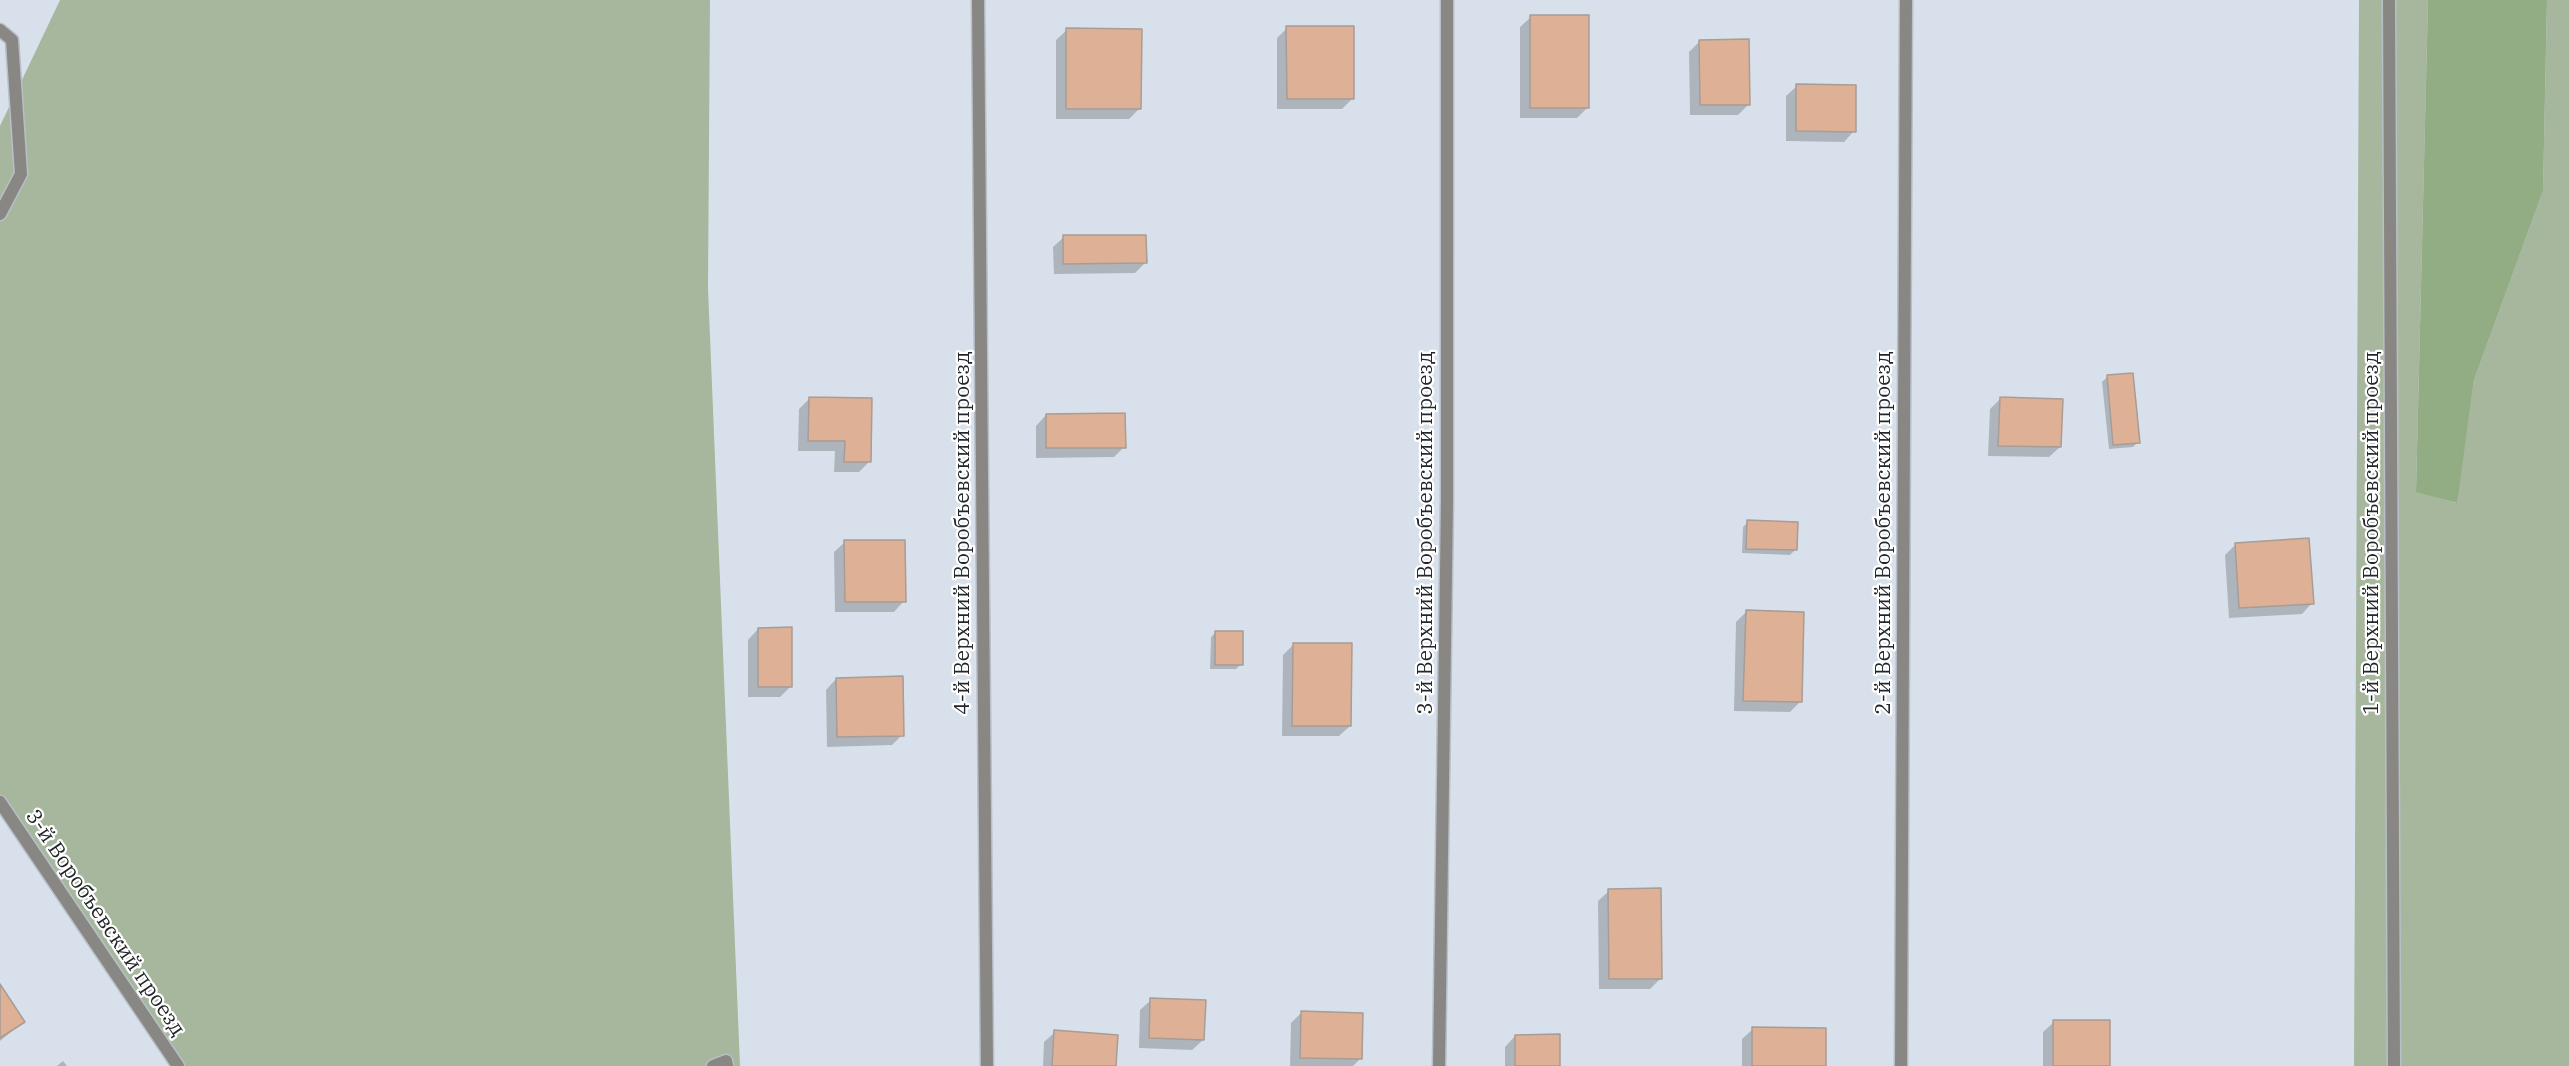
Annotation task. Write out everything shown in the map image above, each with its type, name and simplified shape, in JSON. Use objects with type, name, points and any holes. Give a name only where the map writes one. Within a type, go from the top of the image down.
[{"type":"street","name":"4-й Верхний Воробъевский проезд","points":[[978,0],[987,1066]]},
{"type":"street","name":"3-й Верхний Воробъевский проезд","points":[[1439,1066],[1447,501],[1447,0]]},
{"type":"street","name":"2-й Верхний Воробъевский проезд","points":[[1901,1066],[1906,0]]},
{"type":"street","name":"1-й Верхний Воробъевский проезд","points":[[2390,0],[2394,1066]]},
{"type":"street","points":[[0,30],[12,40],[21,174],[0,214]]},
{"type":"street","name":"3-й Воробъевский проезд","points":[[0,802],[178,1066]]},
{"type":"street","points":[[713,1066],[726,1061],[727,1066]]},
{"type":"green space","points":[[60,0],[710,0],[708,288],[740,1066],[178,1066],[0,802],[0,126]]},
{"type":"green space","points":[[2359,0],[2428,0],[2416,491],[2456,503],[2474,380],[2543,191],[2547,0],[2569,0],[2569,1066],[2354,1066]]},
{"type":"green space","points":[[2428,0],[2547,0],[2543,191],[2474,380],[2457,503],[2416,492]]},
{"type":"building","points":[[1530,15],[1589,15],[1589,108],[1530,108]]},
{"type":"building","points":[[1286,26],[1354,26],[1354,99],[1287,99]]},
{"type":"building","points":[[1066,28],[1142,29],[1141,109],[1066,109]]},
{"type":"building","points":[[1749,39],[1750,105],[1700,105],[1699,40]]},
{"type":"building","points":[[1796,84],[1856,85],[1856,132],[1796,131]]},
{"type":"building","points":[[1063,235],[1146,235],[1147,263],[1063,264]]},
{"type":"building","points":[[2133,373],[2140,443],[2113,445],[2107,375]]},
{"type":"building","points":[[809,397],[872,398],[871,462],[844,462],[845,441],[808,441]]},
{"type":"building","points":[[2000,397],[2063,399],[2061,447],[1998,446]]},
{"type":"building","points":[[1125,413],[1126,448],[1046,448],[1046,414]]},
{"type":"building","points":[[1747,520],[1798,522],[1797,550],[1746,549]]},
{"type":"building","points":[[2309,538],[2314,604],[2239,608],[2235,543]]},
{"type":"building","points":[[844,540],[905,540],[906,602],[845,602]]},
{"type":"building","points":[[1746,610],[1804,612],[1802,702],[1743,701]]},
{"type":"building","points":[[792,627],[792,687],[758,687],[758,628]]},
{"type":"building","points":[[1215,631],[1243,631],[1243,665],[1215,665]]},
{"type":"building","points":[[1293,643],[1352,643],[1351,726],[1292,726]]},
{"type":"building","points":[[903,676],[904,736],[837,737],[836,678]]},
{"type":"building","points":[[1661,888],[1662,979],[1609,979],[1608,889]]},
{"type":"building","points":[[0,984],[25,1022],[0,1038]]},
{"type":"building","points":[[1150,998],[1206,1000],[1204,1040],[1149,1038]]},
{"type":"building","points":[[1301,1011],[1363,1013],[1362,1059],[1300,1058]]},
{"type":"building","points":[[2053,1020],[2110,1020],[2110,1066],[2053,1066]]},
{"type":"building","points":[[1752,1027],[1826,1028],[1826,1066],[1752,1066]]},
{"type":"building","points":[[1054,1030],[1118,1035],[1116,1066],[1052,1066]]},
{"type":"building","points":[[1560,1034],[1560,1066],[1515,1066],[1515,1035]]}]
